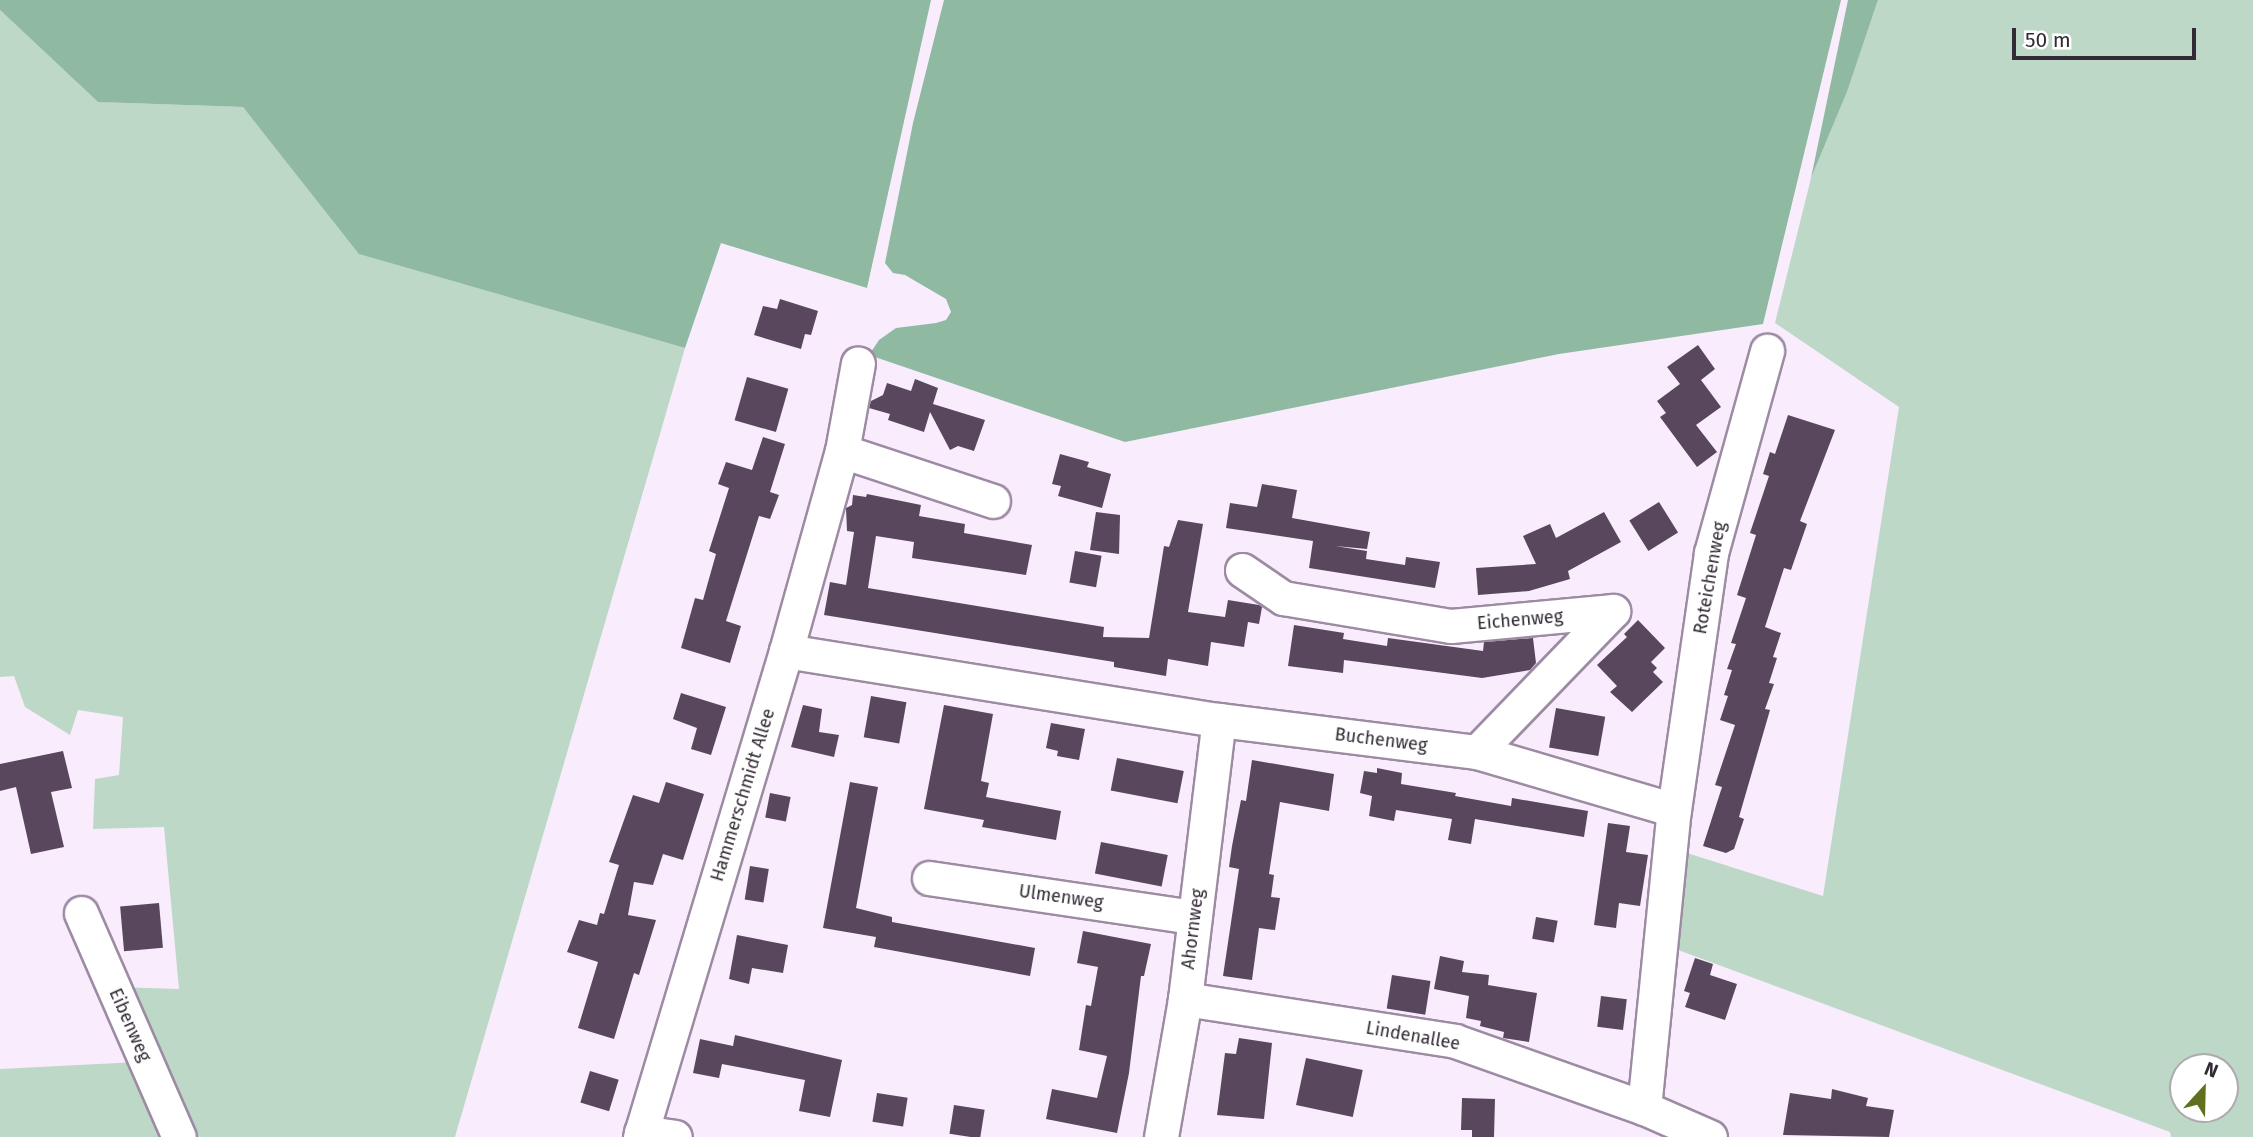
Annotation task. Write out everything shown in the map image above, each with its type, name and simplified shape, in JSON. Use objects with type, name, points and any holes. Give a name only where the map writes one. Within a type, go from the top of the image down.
[{"type":"street","name":"Roteichenweg","points":[[1674,810],[1711,553],[1767,351]]},
{"type":"street","name":"Hammerschmidt Allee","points":[[641,1135],[786,651],[842,451],[858,363]]},
{"type":"street","points":[[842,451],[993,501]]},
{"type":"street","name":"Eichenweg","points":[[1242,569],[1283,598],[1451,626],[1614,611],[1477,752]]},
{"type":"street","name":"Buchenweg","points":[[786,651],[1219,720],[1477,752],[1674,810]]},
{"type":"street","name":"Ahornweg","points":[[1161,1137],[1185,999],[1219,720]]},
{"type":"street","points":[[1644,1108],[1674,810]]},
{"type":"street","name":"Ulmenweg","points":[[929,878],[1194,916]]},
{"type":"street","name":"Eibenweg","points":[[81,913],[179,1137]]},
{"type":"street","name":"Lindenallee","points":[[1185,999],[1455,1041],[1644,1108],[1710,1137]]},
{"type":"street","points":[[641,1135],[675,1137]]},
{"type":"green space","points":[[0,0],[931,0],[867,288],[721,243],[685,348],[359,254],[243,107],[98,102],[0,10]]},
{"type":"green space","points":[[944,0],[1841,0],[1763,324],[1559,354],[1125,442],[869,355],[879,340],[896,328],[936,323],[946,320],[951,312],[946,299],[905,275],[893,273],[885,263],[913,123]]},
{"type":"green space","points":[[1848,0],[1878,0],[1847,92],[1811,178]]},
{"type":"green space","points":[[1878,0],[2253,0],[2253,1137],[2171,1137],[2170,1132],[1670,947],[1684,852],[1823,896],[1899,407],[1775,323],[1811,178],[1847,92]]},
{"type":"green space","points":[[0,10],[98,102],[243,107],[360,254],[685,348],[455,1137],[184,1137],[116,987],[179,989],[164,827],[93,829],[95,779],[119,775],[123,717],[78,710],[70,735],[25,707],[14,676],[0,677]]},
{"type":"green space","points":[[137,1062],[171,1137],[0,1137],[0,1069]]},
{"type":"building","points":[[780,299],[818,311],[811,335],[805,334],[801,349],[754,335],[763,306],[777,309]]},
{"type":"building","points":[[1698,345],[1715,369],[1701,380],[1721,407],[1696,425],[1717,452],[1697,467],[1660,417],[1666,413],[1657,401],[1680,384],[1667,367]]},
{"type":"building","points":[[747,377],[788,389],[776,432],[735,420]]},
{"type":"building","points":[[915,379],[938,388],[933,404],[985,420],[974,451],[958,446],[950,450],[930,412],[924,432],[888,420],[890,414],[869,408],[871,401],[883,395],[887,383],[911,391]]},
{"type":"building","points":[[1788,415],[1835,430],[1800,521],[1807,524],[1791,570],[1784,568],[1765,627],[1781,633],[1773,657],[1777,658],[1769,683],[1774,684],[1765,709],[1770,710],[1739,817],[1744,819],[1734,849],[1726,853],[1703,846],[1722,787],[1715,785],[1735,725],[1720,720],[1728,696],[1724,695],[1732,670],[1727,669],[1736,644],[1731,643],[1746,598],[1737,595],[1756,535],[1750,533],[1769,476],[1763,474],[1770,452],[1775,454]]},
{"type":"building","points":[[763,437],[785,444],[770,492],[779,495],[770,519],[759,516],[726,621],[741,626],[730,663],[681,648],[695,598],[703,600],[716,554],[709,551],[729,488],[718,484],[726,462],[752,470]]},
{"type":"building","points":[[1060,454],[1089,462],[1087,467],[1111,474],[1102,508],[1058,496],[1061,486],[1052,484]]},
{"type":"building","points":[[1262,484],[1297,490],[1292,518],[1370,532],[1367,549],[1335,546],[1367,551],[1366,559],[1405,565],[1406,557],[1440,562],[1435,588],[1309,568],[1313,541],[1226,528],[1230,503],[1257,507]]},
{"type":"building","points":[[867,494],[921,505],[919,516],[965,524],[964,533],[1032,545],[1026,575],[912,558],[914,542],[876,536],[868,588],[1104,627],[1103,637],[1149,638],[1164,546],[1169,547],[1178,520],[1203,524],[1188,612],[1225,617],[1228,600],[1259,605],[1262,607],[1259,624],[1248,622],[1244,647],[1211,642],[1208,666],[1168,659],[1166,676],[1114,667],[1114,662],[824,615],[830,582],[846,585],[854,532],[847,531],[846,508],[852,505],[853,495],[866,497]]},
{"type":"building","points":[[1659,502],[1678,533],[1648,551],[1629,521]]},
{"type":"building","points":[[1096,512],[1120,515],[1119,554],[1090,550]]},
{"type":"building","points":[[1604,512],[1621,542],[1568,571],[1570,579],[1529,591],[1478,595],[1476,568],[1536,564],[1523,536],[1550,524],[1556,538]]},
{"type":"building","points":[[1075,551],[1102,556],[1096,587],[1069,583]]},
{"type":"building","points":[[1638,620],[1665,648],[1651,662],[1657,668],[1653,672],[1663,682],[1632,712],[1610,692],[1617,686],[1597,665],[1627,637],[1624,634]]},
{"type":"building","points":[[1294,625],[1344,633],[1343,639],[1387,646],[1388,638],[1483,651],[1484,642],[1533,638],[1536,663],[1530,670],[1482,678],[1344,660],[1343,673],[1288,666]]},
{"type":"building","points":[[681,693],[726,707],[711,755],[691,749],[697,728],[673,719]]},
{"type":"building","points":[[871,696],[906,702],[899,744],[864,737]]},
{"type":"building","points":[[803,705],[822,709],[819,732],[839,735],[834,757],[791,747]]},
{"type":"building","points":[[944,705],[993,714],[981,781],[989,783],[986,797],[1061,811],[1056,840],[982,827],[984,820],[924,809]]},
{"type":"building","points":[[1556,708],[1605,717],[1598,756],[1549,747]]},
{"type":"building","points":[[1051,723],[1085,729],[1079,760],[1057,756],[1058,751],[1046,748]]},
{"type":"building","points":[[63,751],[72,788],[51,792],[64,847],[31,854],[16,787],[0,791],[0,764]]},
{"type":"building","points":[[1117,758],[1184,771],[1177,803],[1111,790]]},
{"type":"building","points":[[1252,760],[1334,774],[1329,811],[1280,802],[1269,874],[1274,875],[1271,897],[1280,898],[1275,930],[1259,928],[1252,980],[1223,976],[1239,869],[1229,867],[1241,800],[1246,801]]},
{"type":"building","points":[[1377,768],[1402,773],[1401,784],[1456,793],[1455,796],[1511,806],[1512,798],[1588,811],[1584,837],[1475,819],[1471,844],[1448,840],[1452,819],[1396,810],[1394,821],[1369,816],[1372,796],[1360,793],[1364,771],[1377,773]]},
{"type":"building","points":[[666,782],[704,794],[683,860],[663,854],[653,885],[634,882],[628,915],[656,920],[639,975],[634,973],[614,1039],[578,1028],[598,962],[567,952],[579,920],[597,925],[600,913],[604,914],[619,865],[609,862],[633,795],[659,803]]},
{"type":"building","points":[[850,782],[878,787],[856,908],[892,917],[892,922],[1035,948],[1030,976],[874,947],[876,937],[823,928]]},
{"type":"building","points":[[770,793],[791,797],[786,822],[765,818]]},
{"type":"building","points":[[1608,823],[1630,826],[1626,852],[1648,855],[1640,906],[1619,903],[1616,928],[1594,925]]},
{"type":"building","points":[[1101,842],[1168,855],[1162,886],[1095,873]]},
{"type":"building","points":[[750,866],[769,869],[763,903],[745,900]]},
{"type":"building","points":[[159,903],[163,948],[124,951],[120,906]]},
{"type":"building","points":[[1536,917],[1558,921],[1554,942],[1532,939]]},
{"type":"building","points":[[1083,931],[1151,944],[1144,976],[1141,976],[1129,1073],[1117,1133],[1046,1119],[1052,1089],[1097,1098],[1107,1056],[1079,1050],[1086,1005],[1091,1006],[1098,967],[1077,963]]},
{"type":"building","points":[[737,935],[788,945],[783,973],[752,968],[749,984],[729,979]]},
{"type":"building","points":[[1440,956],[1464,961],[1462,972],[1489,975],[1488,985],[1537,993],[1529,1042],[1503,1038],[1504,1032],[1480,1026],[1481,1021],[1466,1018],[1469,996],[1434,989]]},
{"type":"building","points":[[1695,958],[1713,964],[1710,975],[1737,984],[1725,1020],[1685,1007],[1690,993],[1684,991]]},
{"type":"building","points":[[1392,975],[1431,981],[1425,1015],[1387,1009]]},
{"type":"building","points":[[1601,996],[1627,999],[1623,1030],[1597,1027]]},
{"type":"building","points":[[735,1035],[842,1060],[830,1117],[799,1111],[805,1080],[722,1064],[719,1078],[693,1073],[700,1039],[733,1046]]},
{"type":"building","points":[[1239,1038],[1272,1043],[1264,1119],[1217,1115],[1225,1053],[1236,1054]]},
{"type":"building","points":[[1306,1058],[1363,1070],[1353,1117],[1296,1105]]},
{"type":"building","points":[[590,1071],[619,1080],[609,1111],[580,1103]]},
{"type":"building","points":[[1832,1089],[1868,1098],[1866,1106],[1894,1110],[1889,1137],[1783,1135],[1790,1093],[1831,1099]]},
{"type":"building","points":[[877,1093],[908,1098],[903,1126],[872,1122]]},
{"type":"building","points":[[1462,1098],[1495,1099],[1494,1137],[1472,1137],[1472,1130],[1461,1130]]},
{"type":"building","points":[[954,1105],[985,1110],[980,1137],[949,1134]]}]
